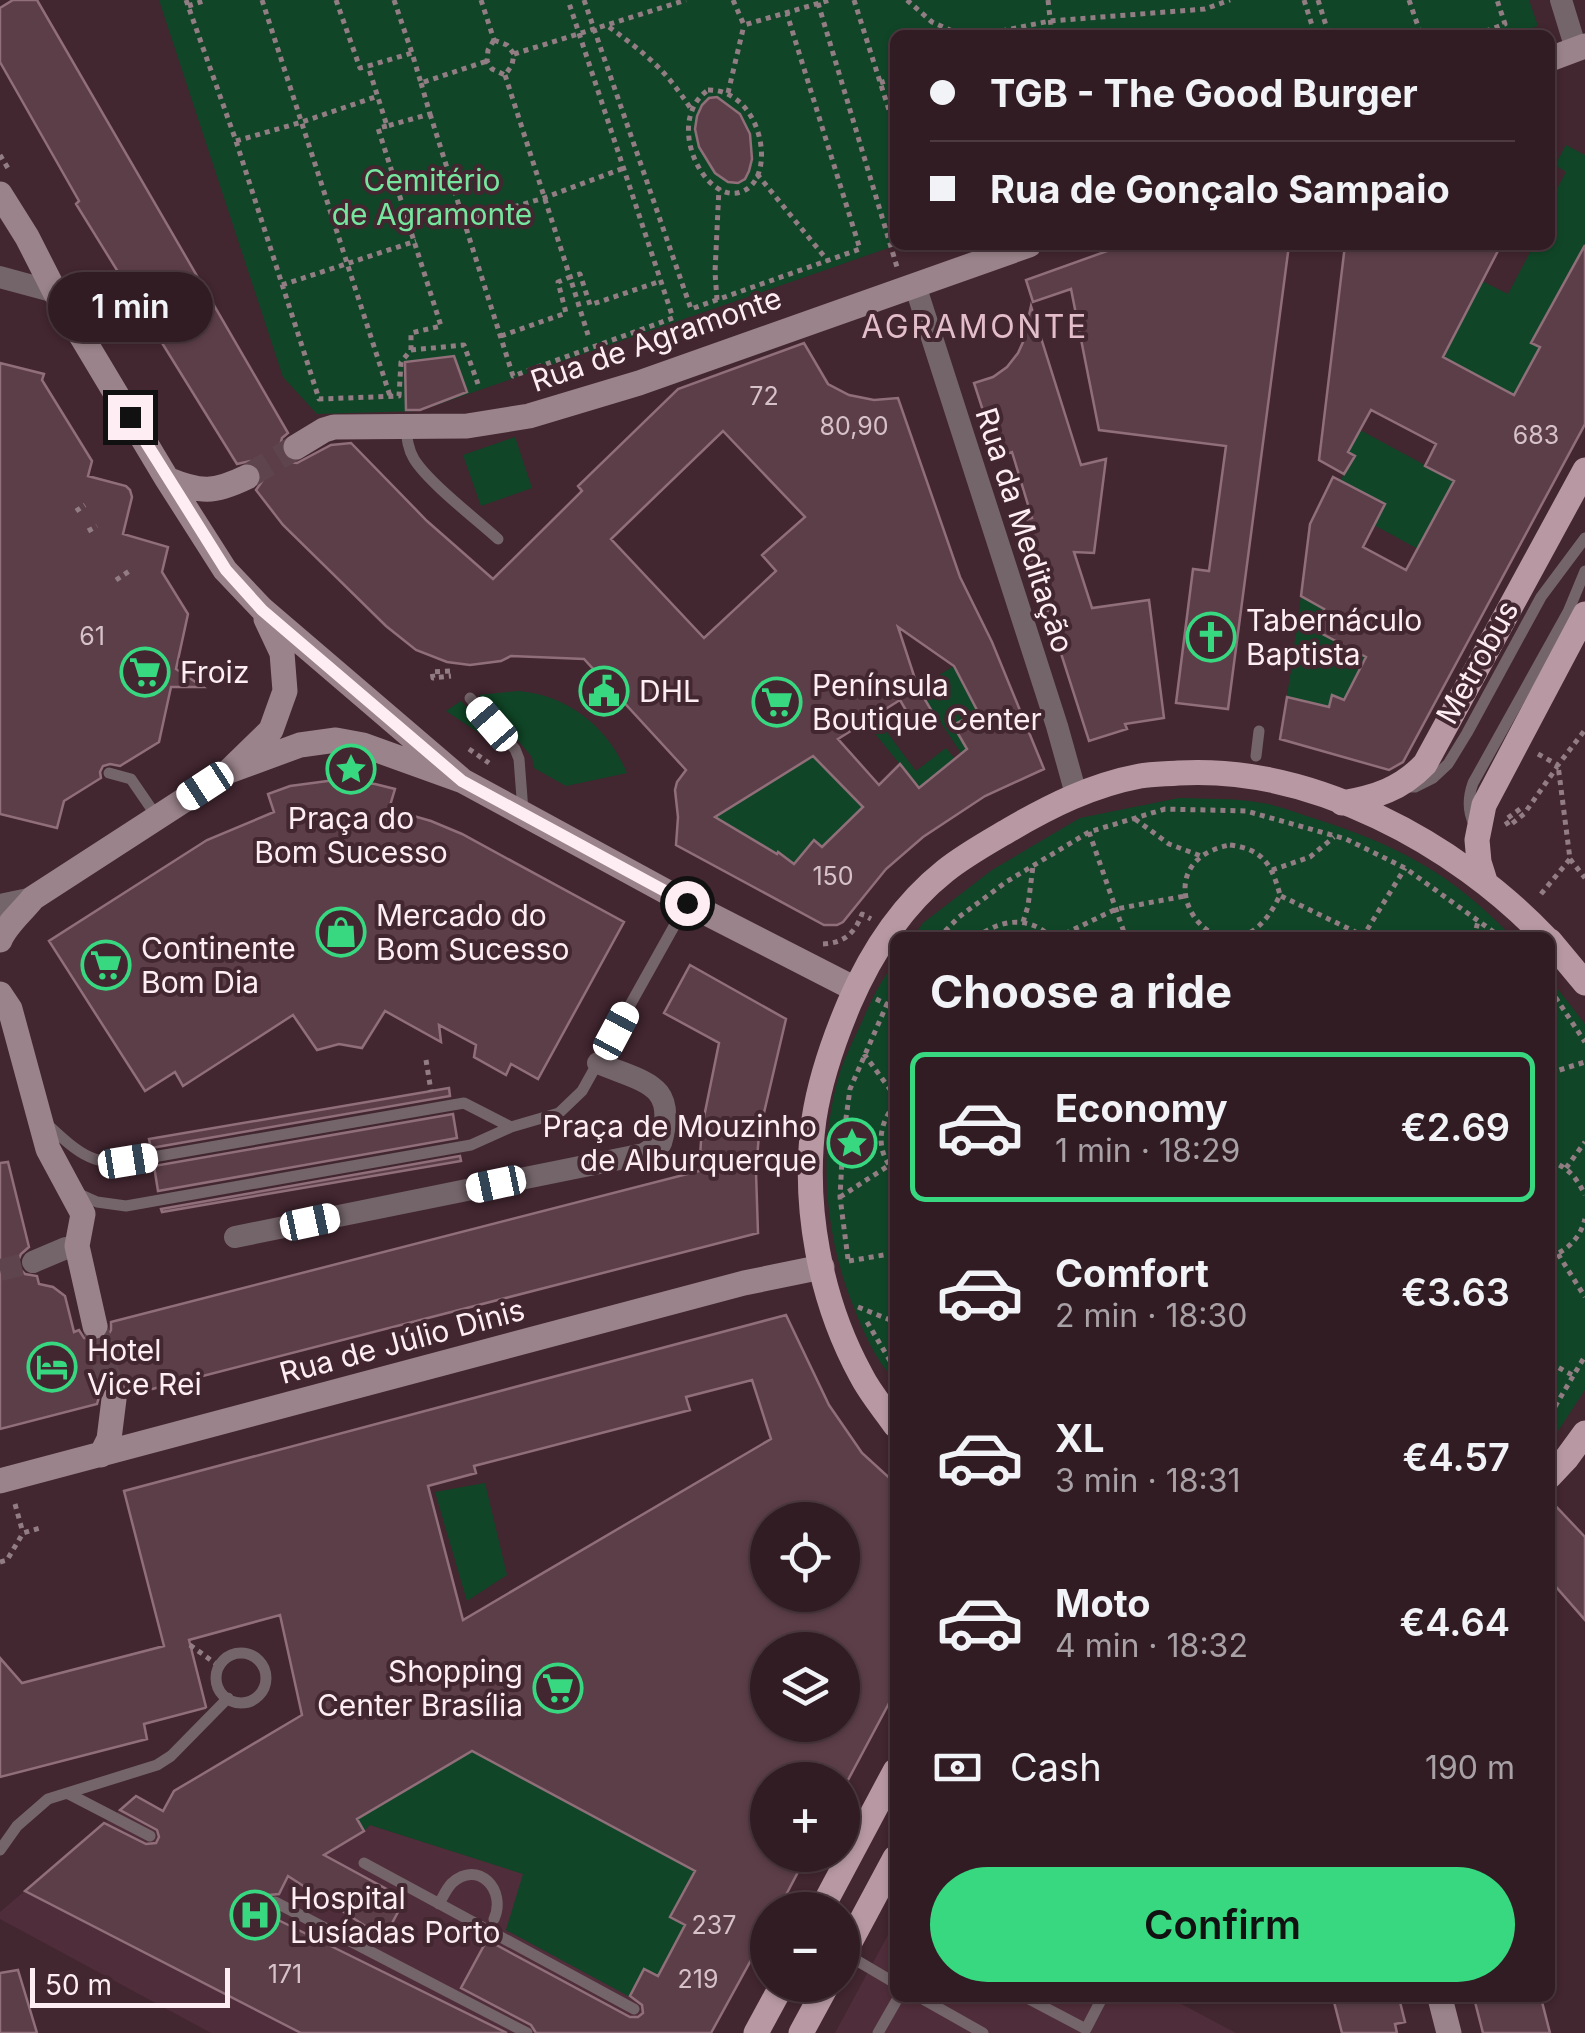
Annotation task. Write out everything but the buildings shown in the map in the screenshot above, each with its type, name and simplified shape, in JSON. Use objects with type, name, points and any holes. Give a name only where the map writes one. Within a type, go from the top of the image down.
[{"type":"main road","points":[[1342,803],[1371,798],[1398,787],[1425,764],[1585,470]]},
{"type":"main road","points":[[1485,881],[1478,853],[1479,818],[1494,782],[1585,614]]},
{"type":"main road","points":[[890,1418],[862,1378],[837,1324],[810,1200],[810,1160],[821,1081],[832,1042],[856,988],[889,930],[943,872],[976,848],[1076,794],[1142,776],[1210,772],[1278,780],[1408,832],[1485,881],[1540,932]]},
{"type":"main road","points":[[1555,948],[1585,983]]},
{"type":"main road","points":[[1555,1470],[1585,1432]]},
{"type":"main road","points":[[831,1892],[890,1780]]},
{"type":"main road","points":[[860,1923],[890,1867]]},
{"type":"main road","points":[[756,2033],[773,2002]]},
{"type":"main road","points":[[801,2033],[818,2002]]},
{"type":"street","points":[[1555,57],[1580,48],[1560,0]]},
{"type":"street","points":[[9,189],[27,238],[55,292],[226,570],[262,610],[462,781]]},
{"type":"street","name":"Rua de Agramonte","points":[[296,447],[334,427],[467,426],[529,416],[640,383],[1015,250]]},
{"type":"street","points":[[0,278],[55,292]]},
{"type":"street","name":"Rua da Meditação","points":[[909,288],[1051,708],[1076,794]]},
{"type":"street","points":[[167,479],[212,490],[247,478]]},
{"type":"street","points":[[0,940],[4,930],[33,898],[229,771],[271,730],[285,691],[282,653],[262,610]]},
{"type":"street","points":[[229,771],[300,745],[336,740],[363,745],[462,781],[687,903],[856,988]]},
{"type":"street","points":[[0,905],[33,898]]},
{"type":"street","points":[[0,994],[10,1009],[48,1149],[84,1214],[77,1246],[95,1326]]},
{"type":"street","points":[[236,1237],[644,1154],[661,1143],[666,1124],[667,1107],[660,1090],[598,1062]]},
{"type":"street","points":[[33,1262],[66,1248]]},
{"type":"street","name":"Rua de Júlio Dinis","points":[[0,1481],[744,1283],[822,1267]]},
{"type":"street","points":[[101,1454],[112,1423],[114,1399]]},
{"type":"street","points":[[1441,2002],[1448,2033]]},
{"type":"lane","points":[[406,427],[412,456],[422,470],[498,539]]},
{"type":"lane","name":"Metrobus","points":[[1398,787],[1415,787],[1448,764],[1541,597],[1585,538]]},
{"type":"lane","name":"Metrobus","points":[[1478,832],[1470,816],[1468,798],[1473,783],[1568,612],[1585,571]]},
{"type":"lane","points":[[470,698],[519,759],[524,814]]},
{"type":"lane","points":[[1256,756],[1259,730]]},
{"type":"lane","points":[[109,773],[131,779],[157,817]]},
{"type":"lane","points":[[70,1190],[97,1202],[126,1206],[471,1145],[511,1127],[559,1113],[582,1091],[687,903]]},
{"type":"lane","points":[[37,1116],[85,1156],[103,1162],[464,1103],[511,1127]]},
{"type":"lane","points":[[241,1653],[254,1656],[265,1670],[262,1690],[257,1697],[241,1703],[228,1698],[218,1686],[220,1666],[224,1659],[241,1653]]},
{"type":"lane","points":[[0,1850],[17,1826],[48,1799],[157,1765],[171,1756],[228,1698]]},
{"type":"lane","points":[[67,1793],[150,1836]]},
{"type":"lane","points":[[364,1863],[634,2009]]},
{"type":"lane","points":[[439,1904],[456,1880],[474,1876],[491,1884],[496,1892],[494,1920]]},
{"type":"lane","points":[[275,1902],[526,2033]]},
{"type":"lane","points":[[860,1964],[890,1980]]},
{"type":"lane","points":[[878,2033],[896,2002]]},
{"type":"lane","points":[[928,2002],[982,2033]]},
{"type":"lane","points":[[1033,2002],[1085,2031],[1100,2002]]},
{"type":"path","points":[[207,0],[187,3],[236,140],[319,399],[399,396],[401,362],[411,350],[411,333],[440,326],[378,128],[430,114]]},
{"type":"path","points":[[262,0],[390,396]]},
{"type":"path","points":[[336,0],[360,68],[412,53]]},
{"type":"path","points":[[394,0],[513,376],[673,318],[568,0]]},
{"type":"path","points":[[481,0],[494,40],[487,61],[492,69],[506,76]]},
{"type":"path","points":[[584,0],[690,309],[860,249],[787,14]]},
{"type":"path","points":[[514,54],[686,0]]},
{"type":"path","points":[[728,93],[744,24],[732,0]]},
{"type":"path","points":[[744,24],[830,0]]},
{"type":"path","points":[[854,0],[890,114]]},
{"type":"path","points":[[907,0],[932,22],[949,30]]},
{"type":"path","points":[[1048,0],[1051,30]]},
{"type":"path","points":[[1006,30],[1050,21],[1206,9],[1230,0]]},
{"type":"path","points":[[1304,0],[1313,30]]},
{"type":"path","points":[[1318,0],[1327,30]]},
{"type":"path","points":[[1408,0],[1418,30]]},
{"type":"path","points":[[1489,30],[1505,24],[1497,0]]},
{"type":"path","points":[[818,3],[890,236]]},
{"type":"path","points":[[607,26],[658,64],[691,109]]},
{"type":"path","points":[[494,40],[507,44],[514,54],[506,76],[588,335]]},
{"type":"path","points":[[421,83],[487,61]]},
{"type":"path","points":[[368,66],[388,126]]},
{"type":"path","points":[[880,83],[890,80]]},
{"type":"path","points":[[708,90],[728,93],[744,105],[754,119],[762,155],[752,185],[731,193],[707,178],[690,150],[691,109],[708,90]]},
{"type":"path","points":[[236,140],[378,96]]},
{"type":"path","points":[[0,155],[9,189]]},
{"type":"path","points":[[464,221],[544,198],[624,168]]},
{"type":"path","points":[[757,174],[828,261]]},
{"type":"path","points":[[717,301],[714,272],[719,188]]},
{"type":"path","points":[[282,285],[416,241]]},
{"type":"path","points":[[895,250],[909,288]]},
{"type":"path","points":[[501,336],[566,313],[558,282],[570,277],[580,274],[590,304],[661,281]]},
{"type":"path","points":[[411,350],[464,345],[478,384]]},
{"type":"path","points":[[76,510],[84,505]]},
{"type":"path","points":[[88,531],[97,526]]},
{"type":"path","points":[[116,580],[131,570]]},
{"type":"path","points":[[1520,809],[1505,820],[1508,826],[1524,814],[1585,730]]},
{"type":"path","points":[[459,743],[522,782]]},
{"type":"path","points":[[1535,753],[1558,765]]},
{"type":"path","points":[[1558,765],[1570,858],[1585,878]]},
{"type":"path","points":[[944,932],[1006,882],[1089,832],[1166,809],[1246,811],[1336,836],[1405,868],[1494,932]]},
{"type":"path","points":[[1134,818],[1169,844],[1202,856]]},
{"type":"path","points":[[1089,832],[1124,932]]},
{"type":"path","points":[[1272,870],[1310,858],[1336,836]]},
{"type":"path","points":[[1210,932],[1198,924],[1190,911],[1186,882],[1202,856],[1230,845],[1258,853],[1272,870],[1280,895],[1266,922],[1253,932]]},
{"type":"path","points":[[1541,894],[1570,858]]},
{"type":"path","points":[[1023,922],[1033,866]]},
{"type":"path","points":[[1367,932],[1405,868]]},
{"type":"path","points":[[1280,895],[1357,932]]},
{"type":"path","points":[[1067,932],[1116,909],[1185,896]]},
{"type":"path","points":[[820,944],[848,937],[862,914]]},
{"type":"path","points":[[1476,932],[1479,920]]},
{"type":"path","points":[[984,932],[1012,921],[1031,924],[1044,932]]},
{"type":"path","points":[[1555,1000],[1585,1042]]},
{"type":"path","points":[[852,1276],[840,1197],[850,1089],[890,1001]]},
{"type":"path","points":[[832,1042],[864,1054],[890,1093]]},
{"type":"path","points":[[1555,1071],[1585,1062]]},
{"type":"path","points":[[840,1197],[889,1166],[880,1135],[890,1109]]},
{"type":"path","points":[[1566,1168],[1585,1142]]},
{"type":"path","points":[[1555,1162],[1566,1168],[1585,1195]]},
{"type":"path","points":[[1555,1254],[1572,1244],[1585,1220]]},
{"type":"path","points":[[849,1261],[890,1254]]},
{"type":"path","points":[[1555,1256],[1585,1297]]},
{"type":"path","points":[[890,1320],[858,1306],[890,1360]]},
{"type":"path","points":[[1555,1407],[1585,1356]]},
{"type":"path","points":[[1555,1365],[1574,1376]]},
{"type":"path","points":[[0,1562],[8,1560],[23,1533],[15,1504]]},
{"type":"path","points":[[23,1533],[40,1528]]},
{"type":"path","points":[[190,1646],[220,1666]]},
{"type":"shaded area","name":"Hospital Lusíadas Porto","points":[[136,1796],[288,1876],[370,1825],[524,1874],[506,1930],[697,2033],[211,2033],[0,1919],[0,1912]]},
{"type":"shaded area","points":[[890,1931],[890,2002],[1178,2002],[1236,2033],[835,2033],[852,2002],[860,2002],[860,1987]]},
{"type":"green space","name":"Cemitério de Agramonte","points":[[159,0],[1529,0],[1538,26],[1526,30],[890,30],[890,247],[419,411],[317,414],[283,377]]},
{"type":"green space","points":[[1566,145],[1585,155],[1585,253],[1581,251],[1532,342],[1544,350],[1514,395],[1382,326],[1482,281],[1508,294],[1531,250],[1555,250],[1555,193],[1566,172],[1555,165]]},
{"type":"green space","points":[[1360,430],[1458,483],[1418,549],[1374,525],[1340,481],[1354,456],[1348,452]]},
{"type":"green space","points":[[515,437],[532,488],[481,506],[463,455]]},
{"type":"green space","points":[[1301,596],[1324,609],[1313,629],[1375,640],[1354,703],[1332,696],[1325,722],[1314,719],[1318,704],[1287,697]]},
{"type":"green space","points":[[954,666],[978,712],[953,726],[971,755],[965,759],[918,688]]},
{"type":"green space","points":[[518,691],[553,699],[584,716],[609,741],[627,773],[566,786],[534,768],[532,757],[479,695]]},
{"type":"green space","points":[[461,701],[503,745],[505,750],[446,711]]},
{"type":"green space","points":[[874,715],[916,771],[946,748],[955,759],[919,788],[865,721]]},
{"type":"green space","points":[[812,755],[863,807],[851,836],[794,864],[769,869],[752,859],[741,880],[731,875],[751,838],[715,816]]},
{"type":"green space","points":[[1179,798],[1271,805],[1398,851],[1468,896],[1507,932],[917,932],[992,870],[1080,818]]},
{"type":"green space","points":[[890,969],[890,1375],[869,1343],[842,1273],[827,1187],[829,1129],[840,1072]]},
{"type":"green space","points":[[1555,985],[1585,1024],[1585,1390],[1555,1435]]},
{"type":"green space","points":[[485,1483],[507,1575],[467,1601],[435,1492]]},
{"type":"green space","points":[[472,1751],[695,1871],[670,1917],[697,1932],[673,1947],[658,1976],[644,1969],[630,1997],[506,1930],[523,1874],[370,1825],[364,1831],[357,1819]]},
{"type":"tunnel","points":[[247,477],[296,447]]},
{"type":"tunnel","points":[[0,1270],[33,1262]]},
{"type":"tunnel","points":[[95,1326],[114,1399]]},
{"type":"place","name":"Tabernáculo Baptista","points":[[1211,637]]},
{"type":"place","name":"Froiz","points":[[145,672]]},
{"type":"place","name":"DHL","points":[[604,691]]},
{"type":"place","name":"Península Boutique Center","points":[[777,702]]},
{"type":"place","name":"Praça do Bom Sucesso","points":[[351,769]]},
{"type":"place","name":"Mercado do Bom Sucesso","points":[[341,932]]},
{"type":"place","name":"Continente Bom Dia","points":[[106,965]]},
{"type":"place","name":"Praça de Mouzinho de Alburquerque","points":[[852,1143]]},
{"type":"place","name":"Hotel Vice Rei","points":[[52,1367]]},
{"type":"place","name":"Shopping Center Brasília","points":[[558,1688]]},
{"type":"place","name":"Hospital Lusíadas Porto","points":[[255,1915]]},
{"type":"district","name":"AGRAMONTE","points":[[975,326]]},
{"type":"route","points":[[130,417],[226,570],[262,610],[462,781],[687,903]]}]
